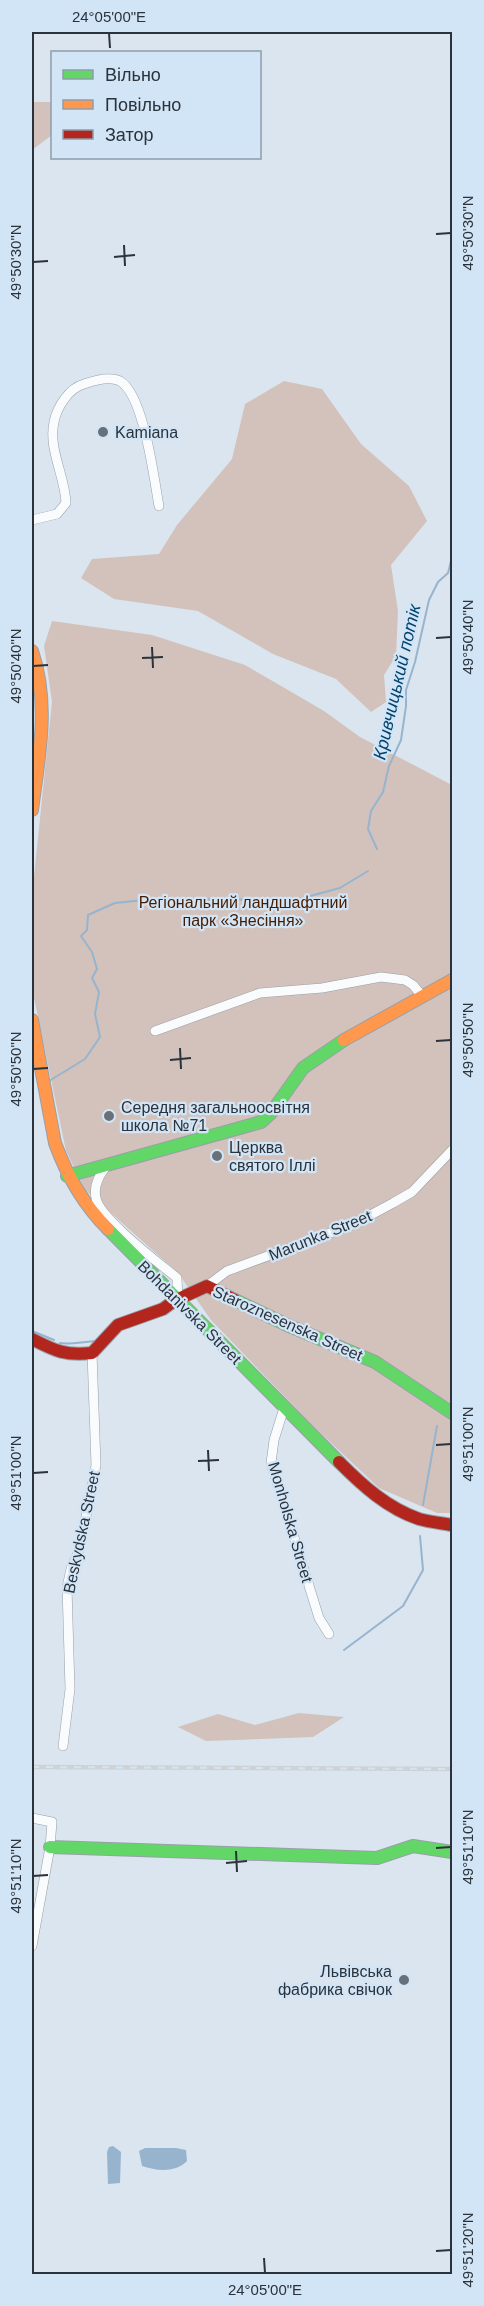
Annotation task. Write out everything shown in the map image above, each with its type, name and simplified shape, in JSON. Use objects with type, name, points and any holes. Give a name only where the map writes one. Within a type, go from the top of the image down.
[{"type":"street","points":[[32,520],[57,514],[66,503],[54,443],[54,421],[64,398],[80,385],[112,378],[122,382],[134,399],[146,433],[159,506]]},
{"type":"street","points":[[32,651],[39,669],[42,713],[32,810]]},
{"type":"street","points":[[155,1031],[260,993],[322,988],[381,977],[405,980],[423,996]]},
{"type":"street","points":[[67,1176],[261,1122],[271,1113],[303,1068],[331,1047],[453,980]]},
{"type":"street","name":"Bohdanivska Street","points":[[32,1020],[55,1143],[67,1176],[93,1214],[358,1481],[384,1502],[420,1519],[453,1525]]},
{"type":"street","name":"Marunka Street","points":[[207,1286],[227,1271],[352,1225],[393,1203],[412,1192],[453,1150]]},
{"type":"street","points":[[108,1163],[99,1176],[96,1197],[98,1204],[110,1221],[177,1278],[178,1300]]},
{"type":"street","points":[[152,1313],[158,1309],[163,1297],[160,1281]]},
{"type":"street","name":"Staroznesenska Street","points":[[92,1353],[118,1325],[163,1309],[207,1286],[375,1362],[453,1413]]},
{"type":"street","points":[[152,1313],[170,1313],[182,1308],[191,1313]]},
{"type":"street","points":[[32,1339],[56,1351],[72,1355],[92,1353]]},
{"type":"street","name":"Beskydska Street","points":[[63,1746],[70,1689],[68,1587],[71,1569],[80,1548],[96,1465],[92,1353]]},
{"type":"street","name":"Monholska Street","points":[[284,1408],[274,1440],[271,1463],[319,1618],[329,1634]]},
{"type":"street","points":[[32,1818],[52,1822],[50,1847],[32,1946]]},
{"type":"street","points":[[50,1847],[377,1858],[413,1846],[453,1852]]},
{"type":"green space","points":[[32,102],[51,102],[51,136],[32,150]]},
{"type":"green space","points":[[284,381],[322,389],[361,444],[409,486],[427,521],[391,565],[398,611],[396,656],[384,675],[386,702],[371,712],[336,679],[273,654],[198,611],[114,599],[81,578],[92,559],[159,554],[177,525],[232,459],[245,404]]},
{"type":"green space","name":"Регіональний ландшафтний парк «Знесіння»","points":[[52,621],[152,635],[245,665],[324,711],[360,737],[452,785],[452,1513],[437,1513],[379,1488],[311,1424],[211,1320],[178,1273],[85,1190],[66,1151],[33,993],[32,896],[52,702],[44,646]]},
{"type":"green space","points":[[299,1713],[344,1717],[313,1737],[206,1741],[178,1727],[218,1714],[255,1725]]},
{"type":"water","points":[[113,2146],[121,2152],[120,2183],[108,2184],[107,2152],[109,2147]]},
{"type":"water","points":[[145,2148],[186,2150],[187,2161],[177,2168],[166,2170],[142,2166],[139,2151]]},
{"type":"waterway","name":"Кривчицький потік","points":[[377,849],[368,829],[371,811],[383,792],[389,766],[401,740],[406,690],[429,600],[438,582],[448,573],[452,557]]},
{"type":"waterway","name":"Кривчицький потік","points":[[49,1081],[85,1059],[100,1037],[95,1014],[99,992],[92,978],[97,969],[92,952],[81,936],[87,930],[88,915],[115,903],[154,899],[295,900],[340,888],[368,871]]},
{"type":"waterway","name":"Кривчицький потік","points":[[32,1331],[54,1340]]},
{"type":"waterway","name":"Кривчицький потік","points":[[60,1343],[98,1341]]},
{"type":"waterway","points":[[423,1505],[437,1426]]},
{"type":"waterway","points":[[344,1650],[403,1606],[423,1570],[420,1536]]},
{"type":"railway","points":[[32,1767],[452,1769]]},
{"type":"traffic: fast","points":[[67,1176],[261,1122],[271,1113],[303,1068],[344,1040]]},
{"type":"traffic: fast","points":[[108,1229],[339,1462]]},
{"type":"traffic: fast","points":[[235,1300],[287,1325],[375,1362],[452,1413]]},
{"type":"traffic: fast","points":[[50,1847],[377,1858],[413,1846],[452,1852]]},
{"type":"traffic: slow","points":[[32,651],[41,690],[42,710],[40,750],[32,810]]},
{"type":"traffic: slow","points":[[344,1040],[452,980]]},
{"type":"traffic: slow","points":[[32,1020],[55,1143],[77,1189],[108,1229]]},
{"type":"traffic: jam","points":[[32,1339],[61,1352],[92,1353],[118,1325],[163,1309],[174,1301],[207,1286],[235,1300]]},
{"type":"traffic: jam","points":[[339,1462],[366,1488],[396,1509],[419,1519],[452,1525]]},
{"type":"place","name":"Kamiana","points":[[103,432]]},
{"type":"place","name":"Середня загальноосвітня школа №71","points":[[109,1116]]},
{"type":"place","name":"Церква святого Іллі","points":[[217,1156]]},
{"type":"place","name":"Львівська фабрика свічок","points":[[404,1980]]}]
